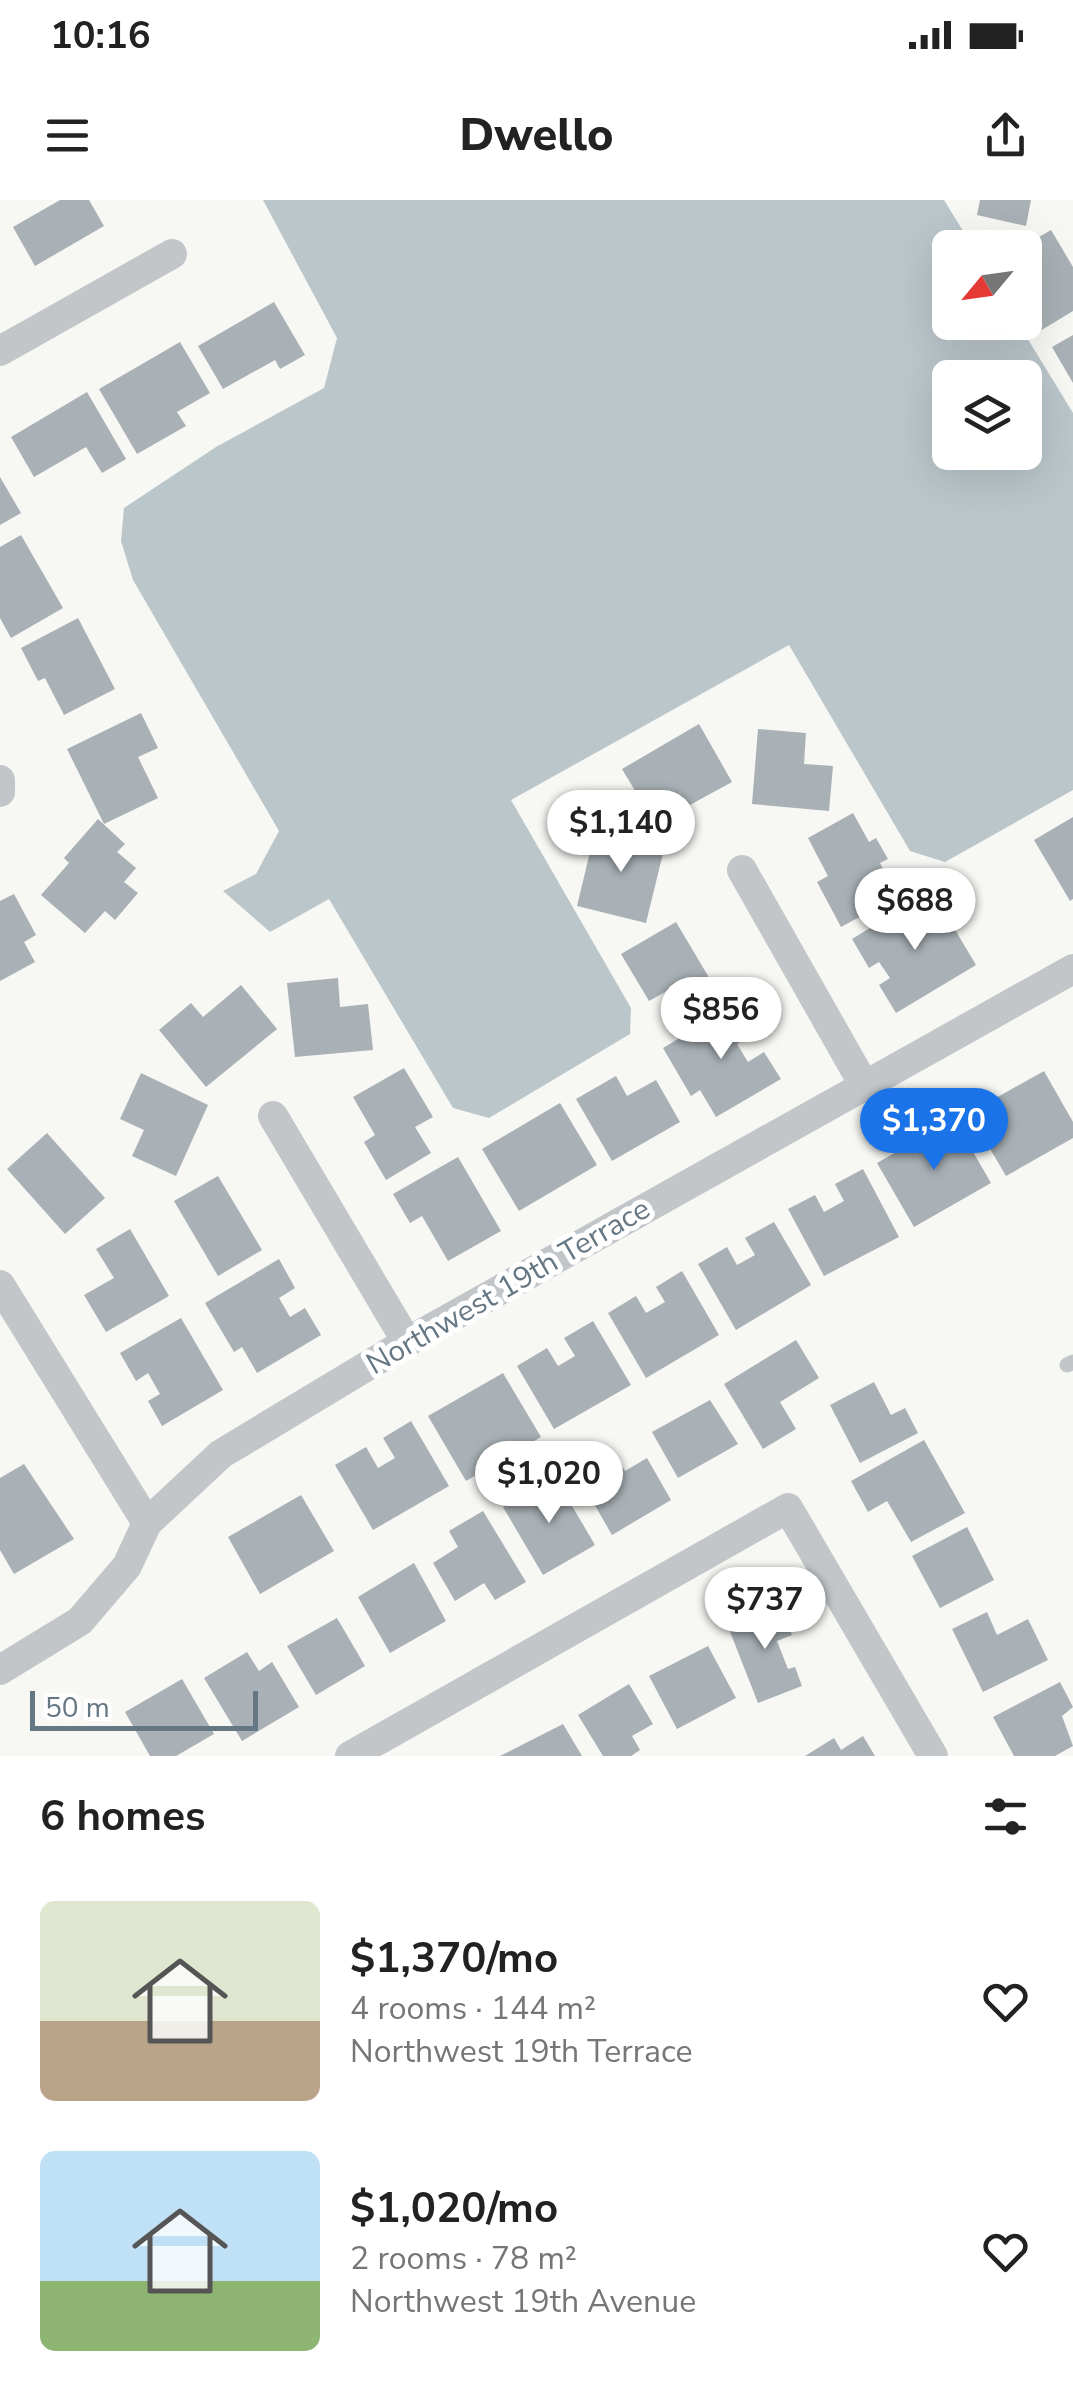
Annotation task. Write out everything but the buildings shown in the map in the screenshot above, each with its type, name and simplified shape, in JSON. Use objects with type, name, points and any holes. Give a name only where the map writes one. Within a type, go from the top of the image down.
[{"type":"street","points":[[0,352],[172,254]]},
{"type":"street","points":[[742,870],[864,1084]]},
{"type":"street","name":"Northwest 19th Terrace","points":[[0,1670],[80,1621],[127,1566],[148,1523],[220,1454],[407,1342],[1073,969]]},
{"type":"street","points":[[273,1116],[407,1342]]},
{"type":"street","points":[[0,1285],[148,1523]]},
{"type":"street","points":[[350,1756],[788,1508],[933,1756]]},
{"type":"shaded area","points":[[263,200],[944,200],[963,230],[932,230],[932,340],[1028,340],[1041,360],[932,360],[932,470],[1042,470],[1042,362],[1073,413],[1073,790],[945,862],[910,851],[789,645],[511,800],[631,1008],[630,1034],[489,1118],[453,1108],[329,899],[270,932],[223,891],[256,874],[279,831],[133,580],[121,541],[124,508],[216,447],[324,388],[337,338]]}]
